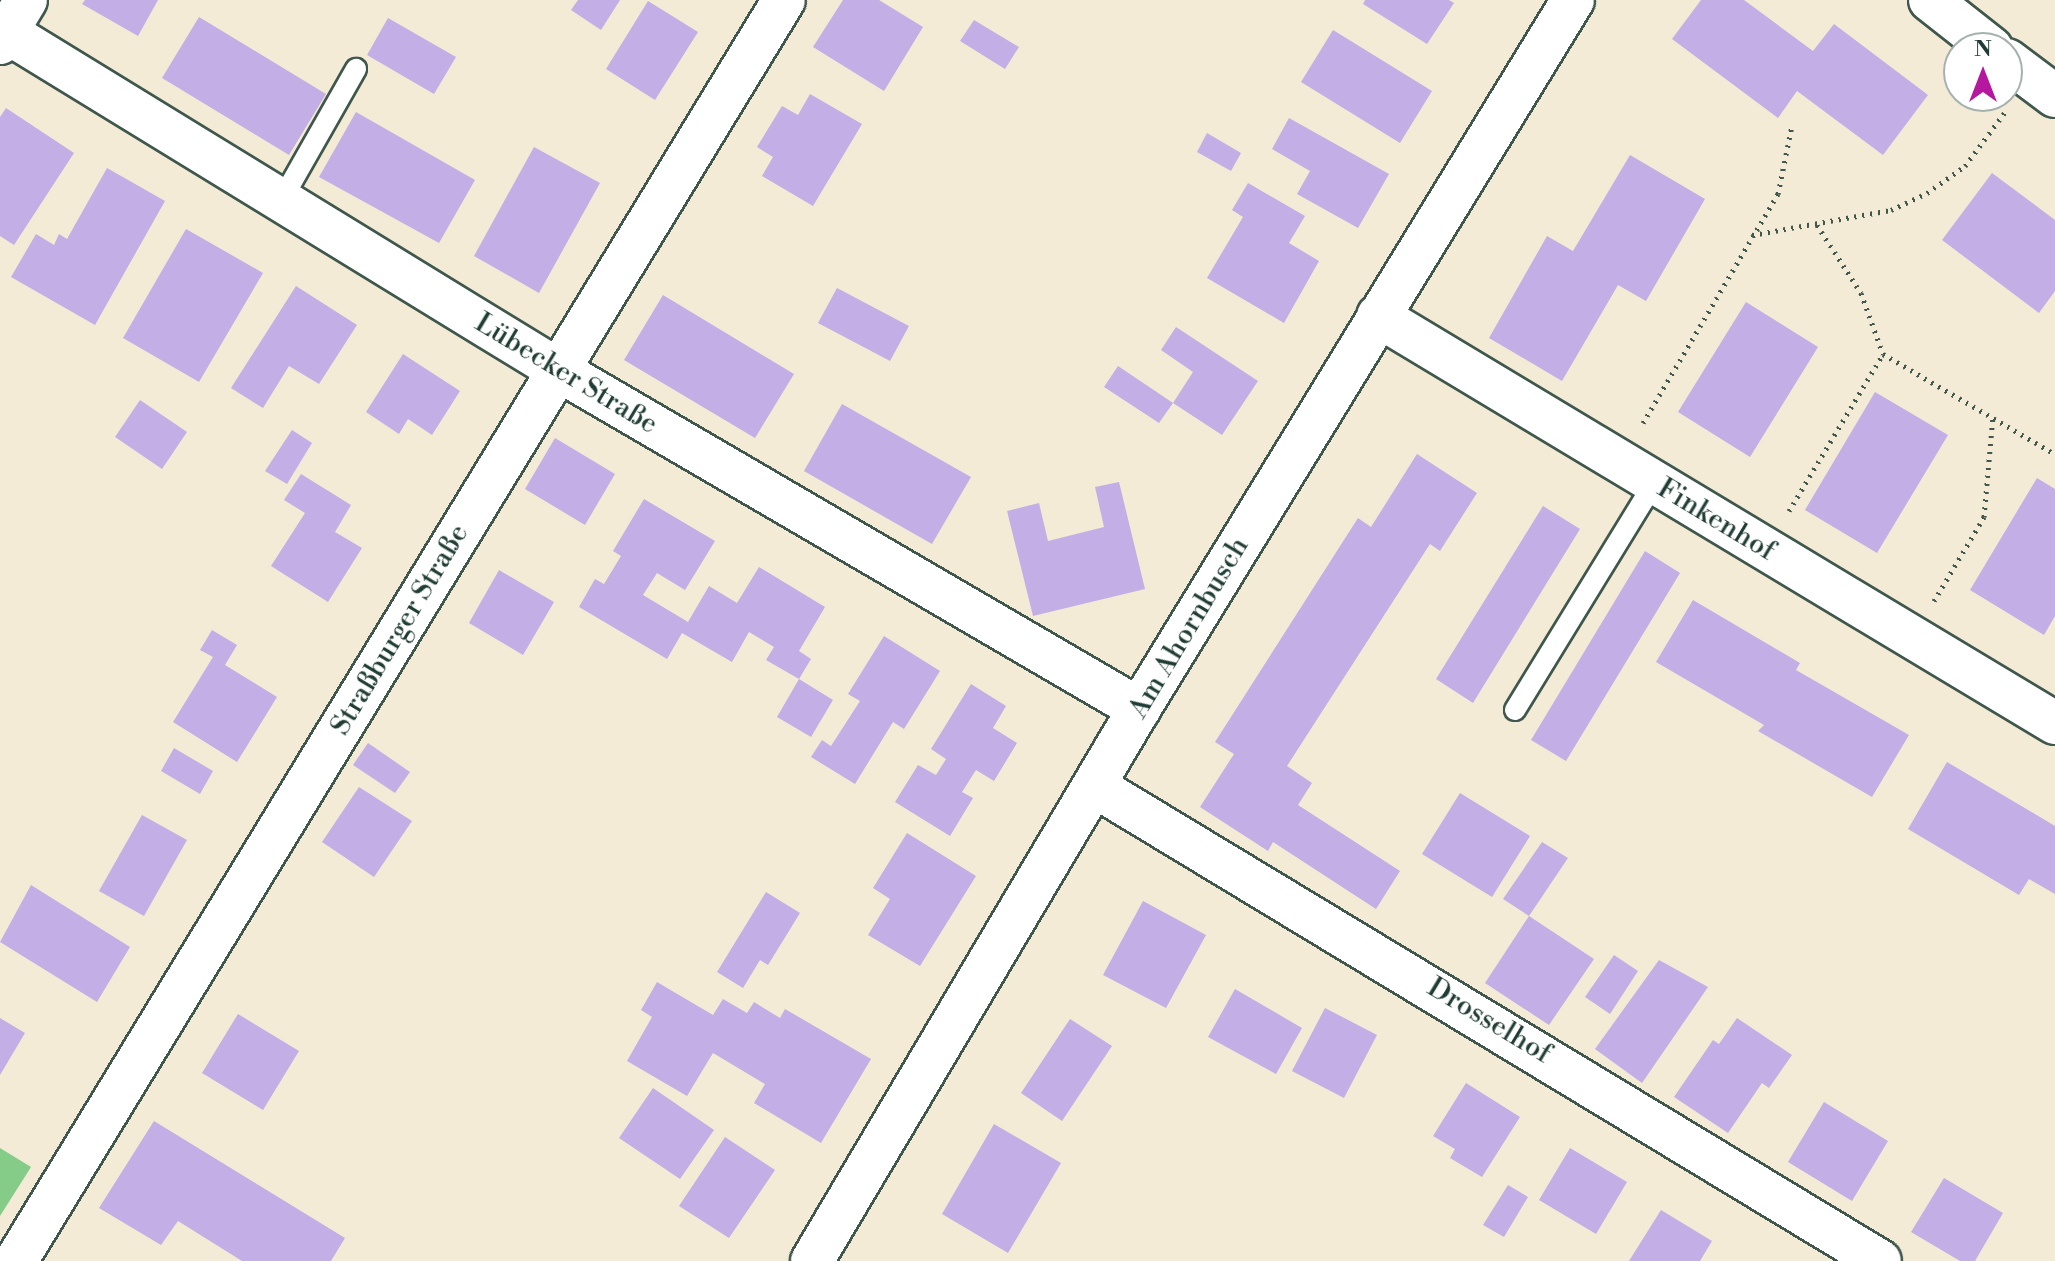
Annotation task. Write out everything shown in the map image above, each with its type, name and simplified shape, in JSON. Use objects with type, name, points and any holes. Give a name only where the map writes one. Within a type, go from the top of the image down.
[{"type":"street","name":"Straßburger Straße","points":[[16,1261],[784,0]]},
{"type":"street","name":"Am Ahornbusch","points":[[812,1261],[1096,787],[1139,709],[1573,0]]},
{"type":"street","points":[[1930,0],[1971,32]]},
{"type":"street","name":"Lübecker Straße","points":[[8,26],[281,201],[558,370],[1139,709]]},
{"type":"street","name":"Finkenhof","points":[[1378,316],[2055,723]]},
{"type":"street","name":"Drosselhof","points":[[1096,787],[1880,1261]]},
{"type":"lane","points":[[281,201],[356,69]]},
{"type":"lane","points":[[1515,710],[1637,472]]},
{"type":"path","points":[[1751,235],[1891,210],[1927,193],[1965,166],[2031,78]]},
{"type":"path","points":[[1637,472],[1751,235],[1778,194],[1792,125]]},
{"type":"path","points":[[1817,225],[1861,293],[1883,354],[2055,454]]},
{"type":"path","points":[[1766,549],[1883,354]]},
{"type":"path","points":[[1912,638],[1984,517],[1993,416]]},
{"type":"green space","points":[[0,1148],[31,1167],[0,1216]]},
{"type":"building","points":[[85,0],[158,0],[138,36],[82,4]]},
{"type":"building","points":[[578,0],[620,0],[601,30],[571,10]]},
{"type":"building","points":[[843,0],[879,0],[923,27],[884,91],[813,47]]},
{"type":"building","points":[[1365,0],[1449,0],[1454,3],[1427,44],[1363,4]]},
{"type":"building","points":[[1701,0],[1744,0],[1813,51],[1834,24],[1928,95],[1883,155],[1797,91],[1778,118],[1672,39]]},
{"type":"building","points":[[648,1],[698,32],[655,100],[606,69]]},
{"type":"building","points":[[199,17],[326,94],[289,155],[162,78]]},
{"type":"building","points":[[388,18],[456,57],[434,94],[367,55]]},
{"type":"building","points":[[974,20],[1019,47],[1005,69],[960,41]]},
{"type":"building","points":[[1333,30],[1432,91],[1400,143],[1301,82]]},
{"type":"building","points":[[810,94],[862,124],[813,206],[762,176],[773,157],[757,147],[782,106],[798,115]]},
{"type":"building","points":[[6,108],[74,153],[14,245],[0,236],[0,117]]},
{"type":"building","points":[[356,112],[475,180],[439,243],[319,177]]},
{"type":"building","points":[[1289,118],[1389,174],[1358,228],[1297,194],[1310,171],[1272,149]]},
{"type":"building","points":[[1207,133],[1241,153],[1231,171],[1197,152]]},
{"type":"building","points":[[534,147],[600,183],[539,293],[474,256]]},
{"type":"building","points":[[1630,155],[1705,199],[1646,301],[1618,285],[1562,381],[1489,338],[1547,236],[1573,251]]},
{"type":"building","points":[[107,168],[165,201],[95,325],[11,277],[36,234],[54,245],[59,234],[67,239]]},
{"type":"building","points":[[1992,173],[2055,220],[2055,291],[2039,313],[1942,240]]},
{"type":"building","points":[[1248,183],[1305,216],[1289,243],[1319,261],[1284,323],[1207,278],[1243,217],[1232,210]]},
{"type":"building","points":[[186,229],[263,273],[199,382],[123,338]]},
{"type":"building","points":[[296,286],[357,325],[319,384],[289,366],[263,408],[231,388]]},
{"type":"building","points":[[837,288],[909,326],[890,361],[818,323]]},
{"type":"building","points":[[663,295],[794,374],[755,438],[624,360]]},
{"type":"building","points":[[1746,302],[1818,347],[1750,457],[1678,412]]},
{"type":"building","points":[[1176,327],[1258,381],[1222,435],[1173,403],[1193,372],[1161,350]]},
{"type":"building","points":[[403,354],[460,391],[432,435],[408,419],[399,434],[366,412]]},
{"type":"building","points":[[1118,366],[1173,403],[1159,423],[1104,387]]},
{"type":"building","points":[[1875,392],[1948,435],[1877,553],[1805,510]]},
{"type":"building","points":[[140,400],[187,432],[162,469],[115,437]]},
{"type":"building","points":[[842,404],[971,477],[932,544],[804,471]]},
{"type":"building","points":[[292,430],[312,443],[287,484],[265,471]]},
{"type":"building","points":[[555,438],[615,474],[585,525],[525,489]]},
{"type":"building","points":[[1417,454],[1477,493],[1440,551],[1430,544],[1287,766],[1312,783],[1298,805],[1400,871],[1376,909],[1273,842],[1268,851],[1200,807],[1234,754],[1215,742],[1358,518],[1371,527]]},
{"type":"building","points":[[301,474],[351,505],[335,532],[362,548],[328,602],[271,566],[305,513],[284,500]]},
{"type":"building","points":[[2037,478],[2055,489],[2055,616],[2044,635],[1970,590]]},
{"type":"building","points":[[1119,482],[1145,589],[1033,616],[1007,511],[1039,503],[1048,541],[1104,527],[1095,487]]},
{"type":"building","points":[[644,499],[715,541],[685,590],[657,573],[643,595],[688,622],[709,586],[737,603],[759,567],[825,607],[799,651],[811,659],[799,679],[766,660],[774,647],[749,632],[732,662],[682,633],[667,659],[579,607],[595,579],[604,584],[621,556],[613,551]]},
{"type":"building","points":[[1543,506],[1580,529],[1473,703],[1436,679]]},
{"type":"building","points":[[1645,551],[1680,573],[1566,761],[1531,740]]},
{"type":"building","points":[[499,570],[554,602],[523,655],[469,623]]},
{"type":"building","points":[[1693,600],[1800,663],[1796,670],[1909,735],[1872,797],[1758,731],[1764,725],[1656,662]]},
{"type":"building","points":[[212,630],[237,645],[225,665],[277,697],[237,762],[173,722],[213,657],[200,650]]},
{"type":"building","points":[[884,636],[940,671],[904,729],[893,722],[855,784],[811,757],[822,740],[831,746],[860,701],[848,694]]},
{"type":"building","points":[[799,679],[833,700],[811,737],[777,717]]},
{"type":"building","points":[[971,684],[1006,706],[993,728],[1017,743],[994,781],[976,770],[962,792],[973,798],[950,836],[895,802],[918,765],[936,775],[946,759],[931,749]]},
{"type":"building","points":[[368,743],[410,772],[395,793],[353,765]]},
{"type":"building","points":[[174,748],[213,771],[200,794],[161,771]]},
{"type":"building","points":[[1947,762],[2055,826],[2055,894],[2029,879],[2019,895],[1908,829]]},
{"type":"building","points":[[359,787],[412,821],[374,877],[322,842]]},
{"type":"building","points":[[1460,793],[1530,836],[1492,897],[1422,854]]},
{"type":"building","points":[[142,815],[187,840],[144,916],[99,891]]},
{"type":"building","points":[[907,833],[976,876],[920,966],[868,935],[890,899],[873,888]]},
{"type":"building","points":[[1542,842],[1568,858],[1529,916],[1503,899]]},
{"type":"building","points":[[31,885],[130,947],[97,1002],[0,942]]},
{"type":"building","points":[[766,892],[800,913],[768,965],[760,960],[743,988],[717,972]]},
{"type":"building","points":[[1143,901],[1206,935],[1166,1008],[1103,975]]},
{"type":"building","points":[[1529,916],[1594,959],[1549,1025],[1485,983]]},
{"type":"building","points":[[1614,955],[1638,971],[1610,1014],[1585,997]]},
{"type":"building","points":[[1659,960],[1708,987],[1642,1083],[1595,1049]]},
{"type":"building","points":[[657,982],[713,1015],[723,999],[747,1013],[754,1002],[780,1018],[785,1009],[871,1059],[821,1143],[754,1103],[765,1084],[713,1053],[687,1096],[627,1061],[652,1017],[641,1010]]},
{"type":"building","points":[[1235,989],[1302,1028],[1276,1074],[1208,1037]]},
{"type":"building","points":[[1325,1008],[1377,1035],[1344,1098],[1292,1071]]},
{"type":"building","points":[[238,1014],[299,1051],[263,1110],[202,1073]]},
{"type":"building","points":[[0,1018],[25,1033],[0,1075]]},
{"type":"building","points":[[1737,1018],[1792,1055],[1769,1088],[1762,1083],[1728,1133],[1674,1097],[1713,1040],[1719,1044]]},
{"type":"building","points":[[1070,1019],[1112,1046],[1062,1121],[1021,1093]]},
{"type":"building","points":[[1466,1083],[1520,1117],[1482,1177],[1450,1158],[1455,1149],[1433,1136]]},
{"type":"building","points":[[653,1088],[714,1130],[680,1179],[619,1138]]},
{"type":"building","points":[[1824,1102],[1888,1141],[1852,1201],[1788,1162]]},
{"type":"building","points":[[154,1121],[345,1238],[331,1261],[242,1261],[178,1221],[161,1245],[99,1208]]},
{"type":"building","points":[[994,1124],[1061,1163],[1008,1253],[942,1214]]},
{"type":"building","points":[[725,1137],[775,1170],[729,1238],[679,1206]]},
{"type":"building","points":[[1570,1148],[1627,1182],[1596,1234],[1539,1200]]},
{"type":"building","points":[[1944,1178],[2003,1213],[1975,1261],[1960,1261],[1911,1232]]},
{"type":"building","points":[[1508,1185],[1528,1197],[1504,1237],[1483,1225]]},
{"type":"building","points":[[1661,1210],[1712,1241],[1700,1261],[1629,1261]]}]
